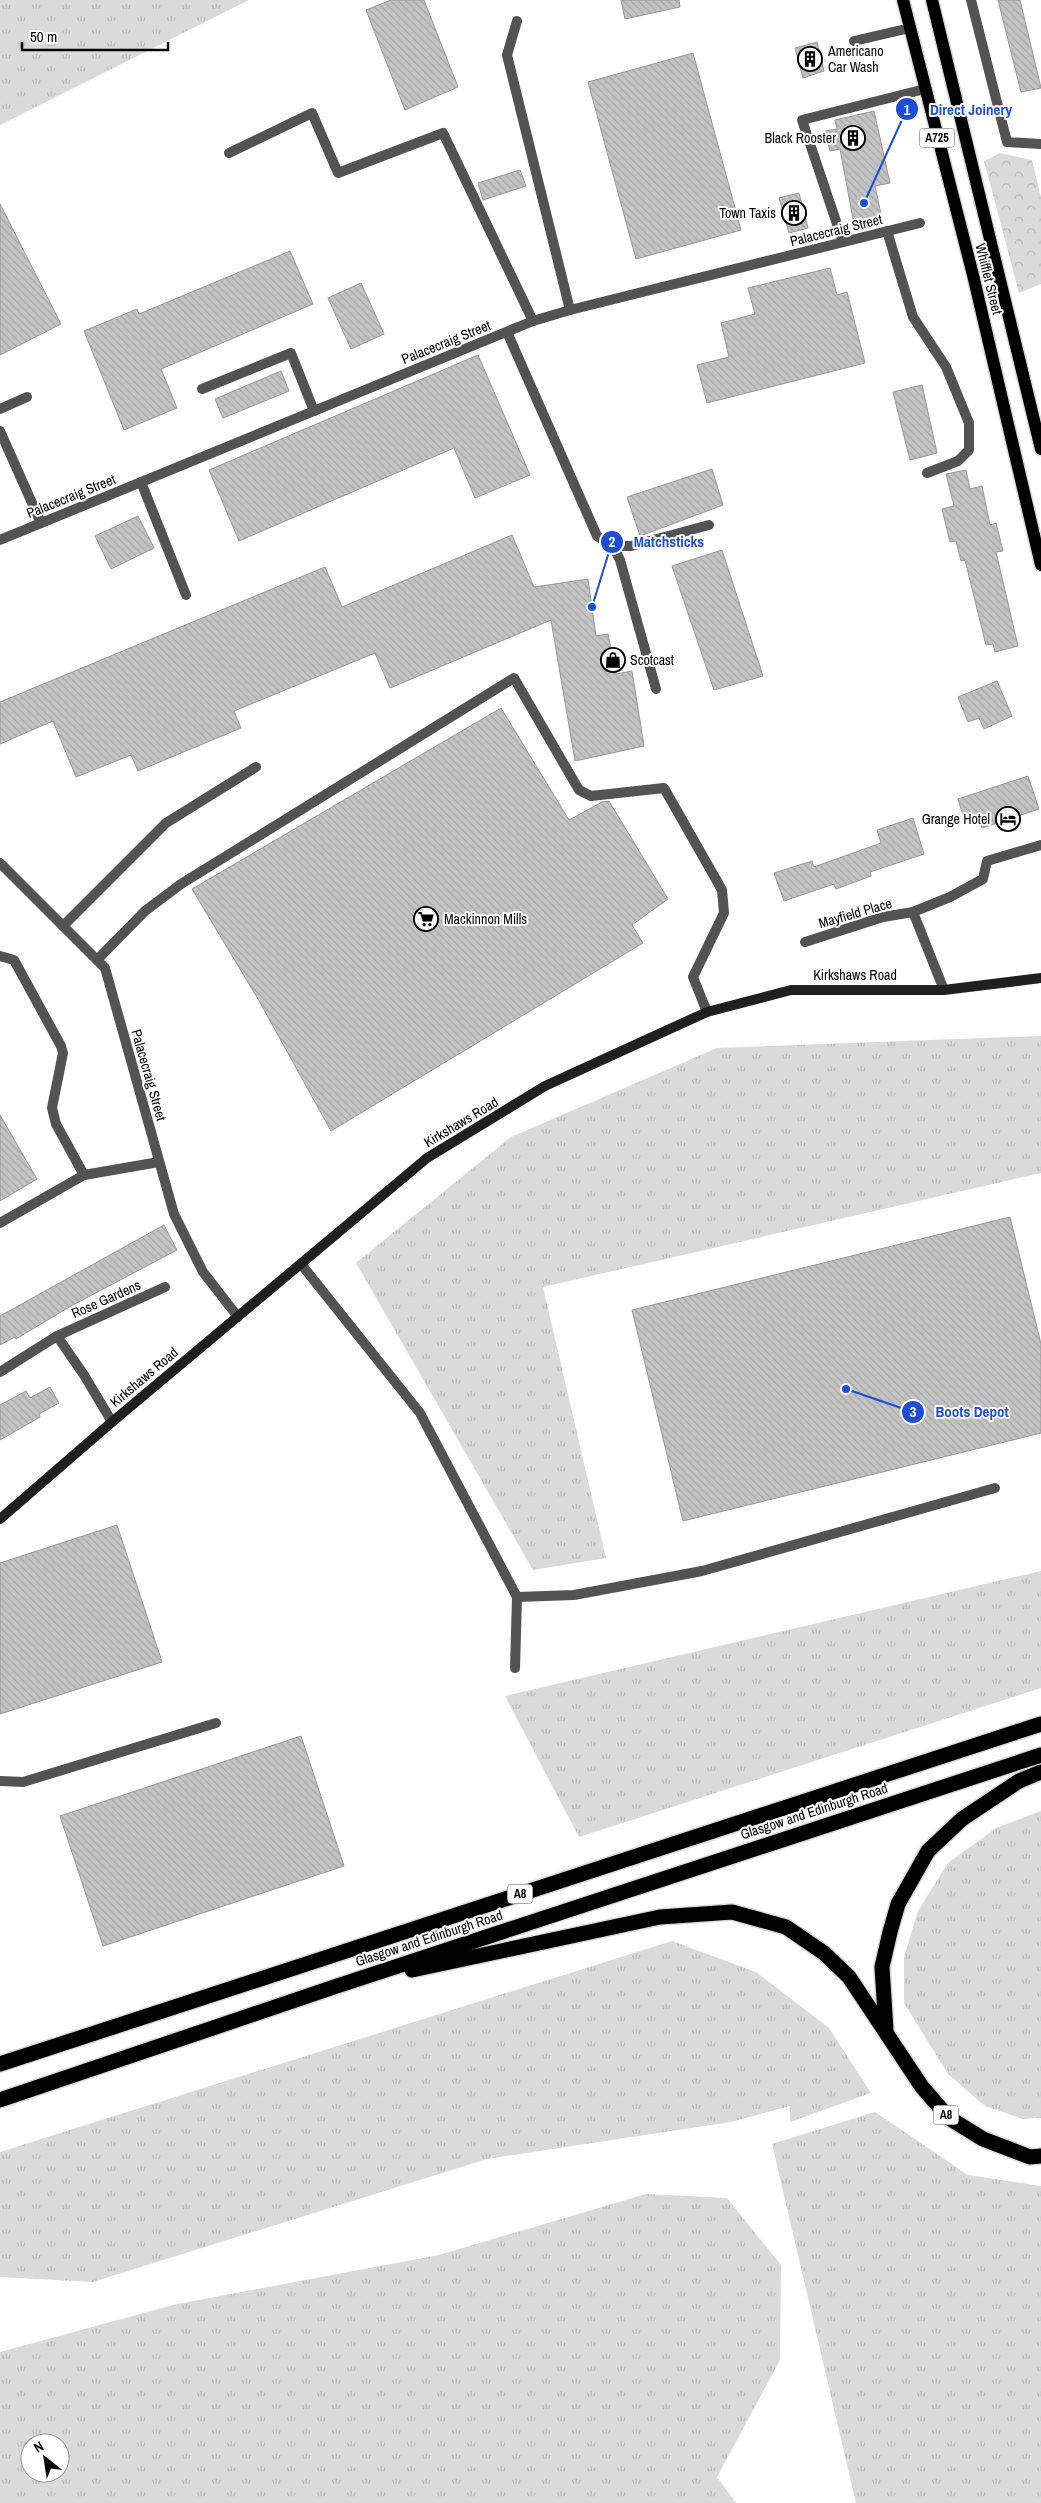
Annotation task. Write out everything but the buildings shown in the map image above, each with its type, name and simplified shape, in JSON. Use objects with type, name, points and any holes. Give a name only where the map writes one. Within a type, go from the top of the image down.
[{"type":"highway","name":"Glasgow and Edinburgh Road","points":[[0,2064],[1041,1724]]},
{"type":"highway","name":"Glasgow and Edinburgh Road","points":[[0,2100],[337,1986],[1041,1755]]},
{"type":"highway","name":"A8","points":[[886,2030],[882,1967],[890,1932],[898,1904],[928,1852],[962,1819],[1019,1780],[1041,1772]]},
{"type":"highway","name":"A8","points":[[337,1986],[660,1917],[732,1912],[786,1927],[824,1953],[849,1977],[886,2030],[922,2087],[949,2118],[983,2139],[1030,2157],[1041,2156]]},
{"type":"main road","name":"Whifflet Street","points":[[903,0],[973,276],[1001,404],[1041,565]]},
{"type":"main road","name":"Whifflet Street","points":[[932,0],[1041,449]]},
{"type":"street","points":[[971,0],[1007,142],[1041,144]]},
{"type":"street","points":[[517,21],[507,55],[570,310]]},
{"type":"street","points":[[854,41],[910,28]]},
{"type":"street","points":[[843,242],[802,120],[925,89]]},
{"type":"street","points":[[229,153],[312,113],[338,173],[443,133],[534,321]]},
{"type":"street","name":"Palacecraig Street","points":[[0,540],[534,321],[570,310],[920,223]]},
{"type":"street","points":[[887,231],[913,317],[946,367],[968,423],[969,450],[958,462],[927,474]]},
{"type":"street","points":[[507,332],[597,536],[613,546],[620,560],[656,689]]},
{"type":"street","points":[[202,389],[291,353],[314,411]]},
{"type":"street","points":[[0,409],[27,396]]},
{"type":"street","points":[[0,430],[41,523]]},
{"type":"street","points":[[141,482],[186,596]]},
{"type":"street","points":[[613,546],[631,546],[656,541],[709,525]]},
{"type":"street","points":[[97,960],[145,912],[181,884],[514,678],[579,790],[591,796],[664,788],[722,890],[724,913],[693,977],[707,1012]]},
{"type":"street","points":[[63,926],[166,823],[256,767]]},
{"type":"street","name":"Mayfield Place","points":[[805,942],[883,916],[913,912],[950,897],[983,879],[987,861],[1041,845]]},
{"type":"street","name":"Palacecraig Street","points":[[0,863],[105,968],[174,1214],[203,1272],[238,1317]]},
{"type":"street","name":"Mayfield Place","points":[[913,912],[944,990]]},
{"type":"street","points":[[0,956],[14,960],[61,1046],[63,1053],[52,1108],[56,1124],[84,1175]]},
{"type":"street","name":"Kirkshaws Road","points":[[0,1519],[112,1422],[427,1158],[546,1086],[707,1012],[791,990],[944,990],[1041,978]]},
{"type":"street","points":[[0,1223],[84,1175],[159,1162]]},
{"type":"street","points":[[301,1264],[420,1413],[517,1597],[515,1668]]},
{"type":"street","name":"Rose Gardens","points":[[0,1372],[57,1336],[165,1287]]},
{"type":"street","points":[[57,1336],[84,1375],[112,1422]]},
{"type":"street","points":[[517,1597],[574,1595],[702,1570],[995,1488]]},
{"type":"street","points":[[0,1781],[23,1782],[216,1723]]},
{"type":"green space","points":[[0,0],[249,0],[0,125]]},
{"type":"green space","points":[[1000,153],[1032,160],[1041,198],[1041,284],[1019,293],[984,161]]},
{"type":"green space","points":[[1041,1036],[1041,1173],[543,1287],[606,1558],[533,1570],[356,1263],[511,1137],[717,1048]]},
{"type":"green space","points":[[1041,1571],[1041,1688],[579,1837],[505,1696]]},
{"type":"green space","points":[[1041,1811],[1041,2118],[1023,2119],[985,2106],[948,2074],[904,2003],[904,1957],[918,1911],[948,1863],[996,1828]]},
{"type":"green space","points":[[672,1941],[756,1972],[829,2028],[871,2093],[790,2122],[790,2106],[731,2122],[487,2159],[93,2282],[0,2277],[0,2152]]},
{"type":"green space","points":[[875,2112],[968,2175],[1041,2186],[1041,2503],[856,2503],[772,2144]]},
{"type":"green space","points":[[646,2194],[727,2198],[781,2265],[780,2360],[717,2477],[736,2503],[0,2503],[0,2352],[177,2304],[439,2255]]},
{"type":"place","name":"Americano Car Wash","points":[[810,59]]},
{"type":"place","name":"Black Rooster","points":[[853,138]]},
{"type":"place","name":"Direct Joinery","points":[[864,203]]},
{"type":"place","name":"Town Taxis","points":[[794,213]]},
{"type":"place","name":"Matchsticks","points":[[592,607]]},
{"type":"place","name":"Scotcast","points":[[613,660]]},
{"type":"place","name":"Grange Hotel","points":[[1008,819]]},
{"type":"place","name":"Mackinnon Mills","points":[[426,919]]},
{"type":"place","name":"Boots Depot","points":[[846,1389]]}]
